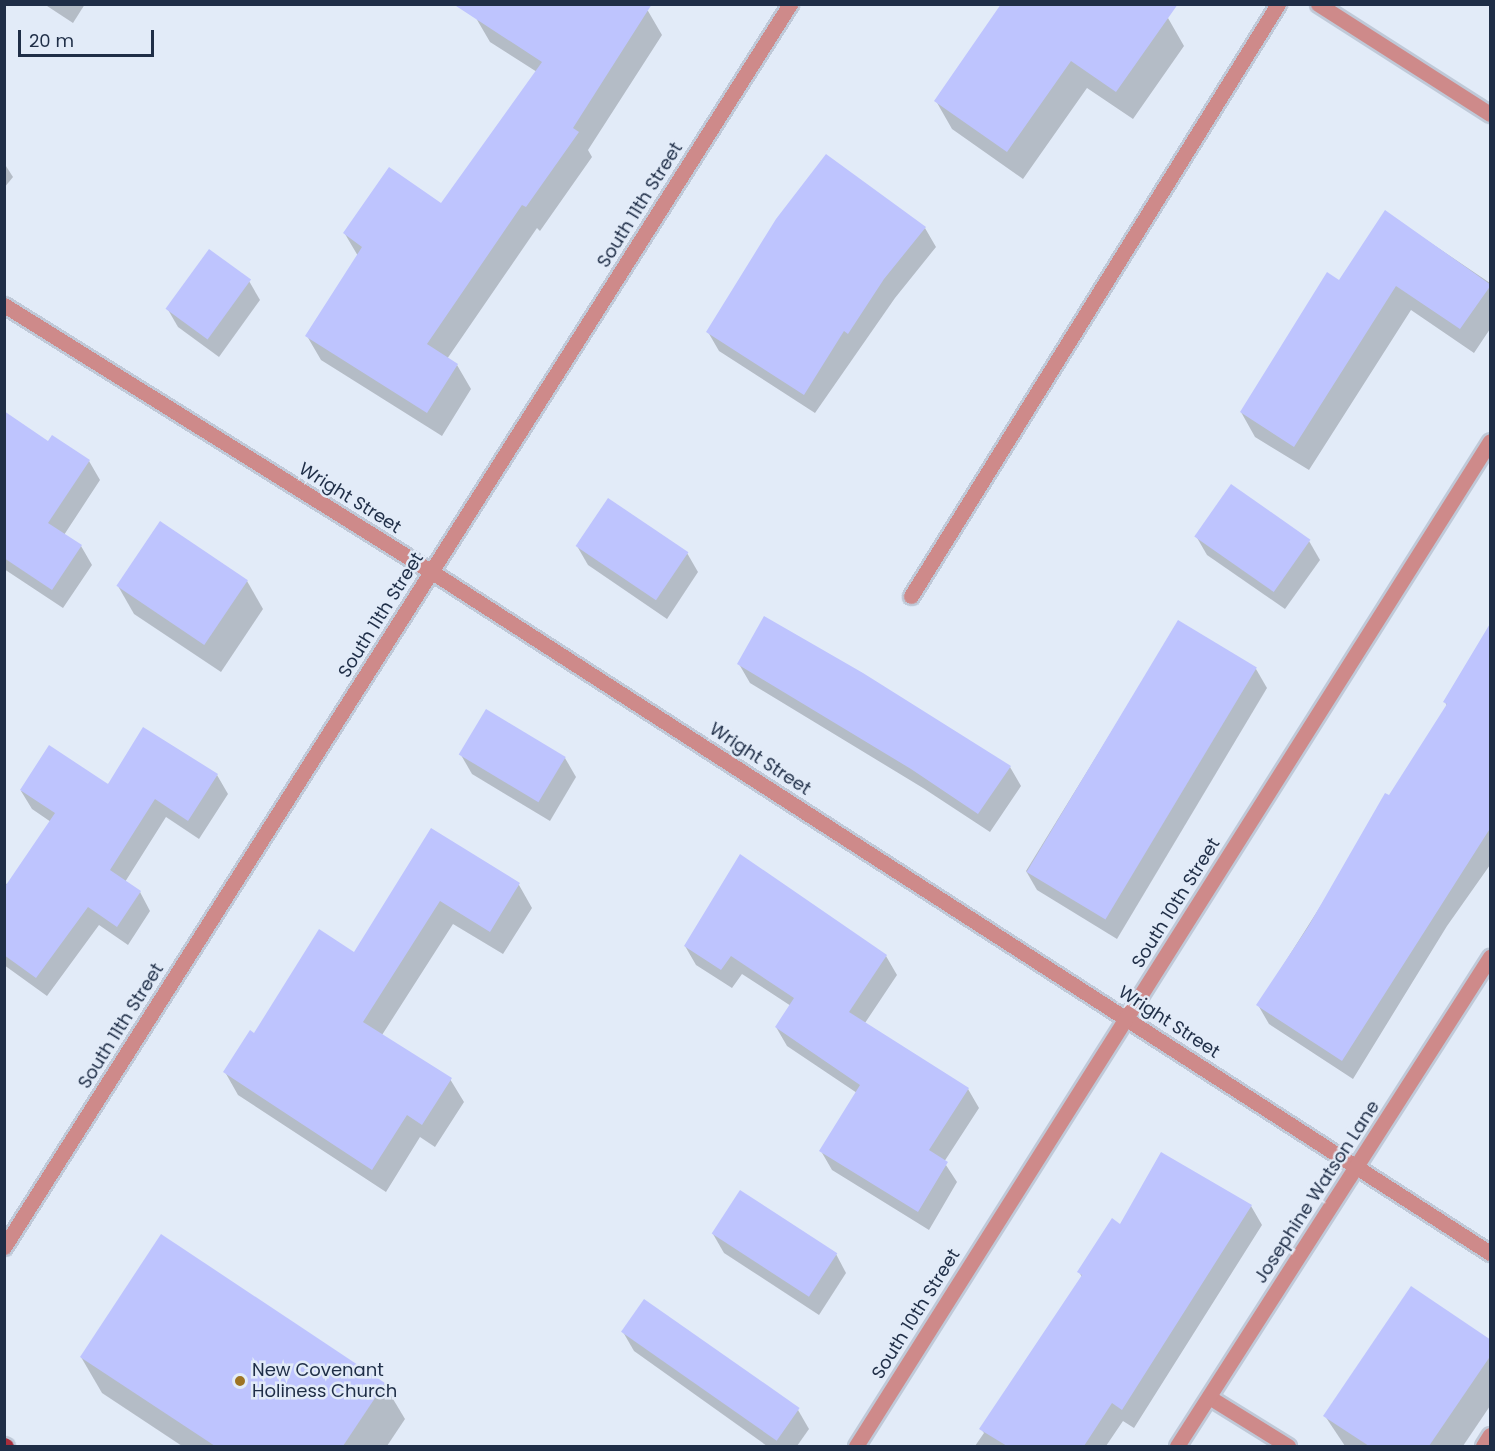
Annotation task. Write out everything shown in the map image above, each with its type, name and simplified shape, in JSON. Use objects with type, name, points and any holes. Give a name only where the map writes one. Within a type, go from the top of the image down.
[{"type":"street","name":"South 11th Street","points":[[4,1247],[790,4]]},
{"type":"street","points":[[911,596],[1278,4]]},
{"type":"street","points":[[1318,4],[1491,114]]},
{"type":"street","name":"Wright Street","points":[[4,305],[432,572],[1491,1253]]},
{"type":"street","name":"South 10th Street","points":[[856,1446],[1491,441]]},
{"type":"street","name":"Josephine Watson Lane","points":[[1177,1446],[1491,957]]},
{"type":"street","points":[[1209,1397],[1288,1446]]},
{"type":"street","points":[[1483,1446],[1491,1435]]},
{"type":"building","points":[[453,4],[652,4],[573,128],[579,132],[526,207],[522,205],[427,344],[458,364],[427,413],[305,336],[362,247],[343,233],[389,167],[441,203],[542,62]]},
{"type":"building","points":[[1001,4],[1178,4],[1116,92],[1071,61],[1007,152],[934,101]]},
{"type":"building","points":[[826,154],[926,227],[884,279],[848,334],[844,331],[804,395],[706,332],[776,219]]},
{"type":"building","points":[[1385,210],[1491,285],[1460,329],[1396,286],[1294,447],[1240,412],[1327,272],[1339,280]]},
{"type":"building","points":[[209,249],[251,280],[208,339],[166,309]]},
{"type":"building","points":[[4,411],[48,441],[52,435],[90,460],[48,523],[82,545],[52,590],[4,558]]},
{"type":"building","points":[[1231,484],[1310,540],[1274,592],[1194,536]]},
{"type":"building","points":[[608,498],[688,552],[656,600],[576,546]]},
{"type":"building","points":[[160,521],[248,580],[204,645],[116,586]]},
{"type":"building","points":[[764,616],[863,673],[1011,766],[978,814],[911,769],[737,664]]},
{"type":"building","points":[[1178,620],[1257,667],[1105,919],[1027,872]]},
{"type":"building","points":[[1491,622],[1491,827],[1342,1061],[1256,1005],[1308,927],[1385,793],[1389,795],[1447,704],[1443,702]]},
{"type":"building","points":[[486,709],[566,757],[538,802],[459,754]]},
{"type":"building","points":[[143,727],[218,774],[188,821],[155,799],[110,870],[141,891],[117,927],[88,907],[36,978],[4,955],[4,888],[55,813],[20,790],[49,745],[108,784]]},
{"type":"building","points":[[431,828],[520,883],[490,932],[440,901],[363,1022],[452,1078],[422,1125],[407,1115],[372,1170],[223,1072],[250,1030],[254,1033],[319,929],[354,952]]},
{"type":"building","points":[[740,854],[887,955],[849,1012],[969,1088],[929,1150],[948,1162],[918,1212],[819,1151],[860,1085],[775,1027],[794,998],[731,956],[721,970],[684,946]]},
{"type":"building","points":[[1161,1152],[1252,1205],[1122,1410],[1112,1403],[1084,1446],[1007,1446],[979,1429],[1082,1275],[1077,1272],[1112,1218],[1120,1224]]},
{"type":"building","points":[[740,1190],[837,1253],[809,1297],[712,1234]]},
{"type":"building","points":[[161,1234],[385,1383],[343,1446],[215,1446],[80,1357]]},
{"type":"building","points":[[1411,1286],[1491,1340],[1491,1355],[1429,1446],[1369,1446],[1323,1416]]},
{"type":"building","points":[[644,1299],[800,1408],[777,1441],[621,1332]]},
{"type":"place","name":"New Covenant Holiness Church","points":[[240,1381]]}]
